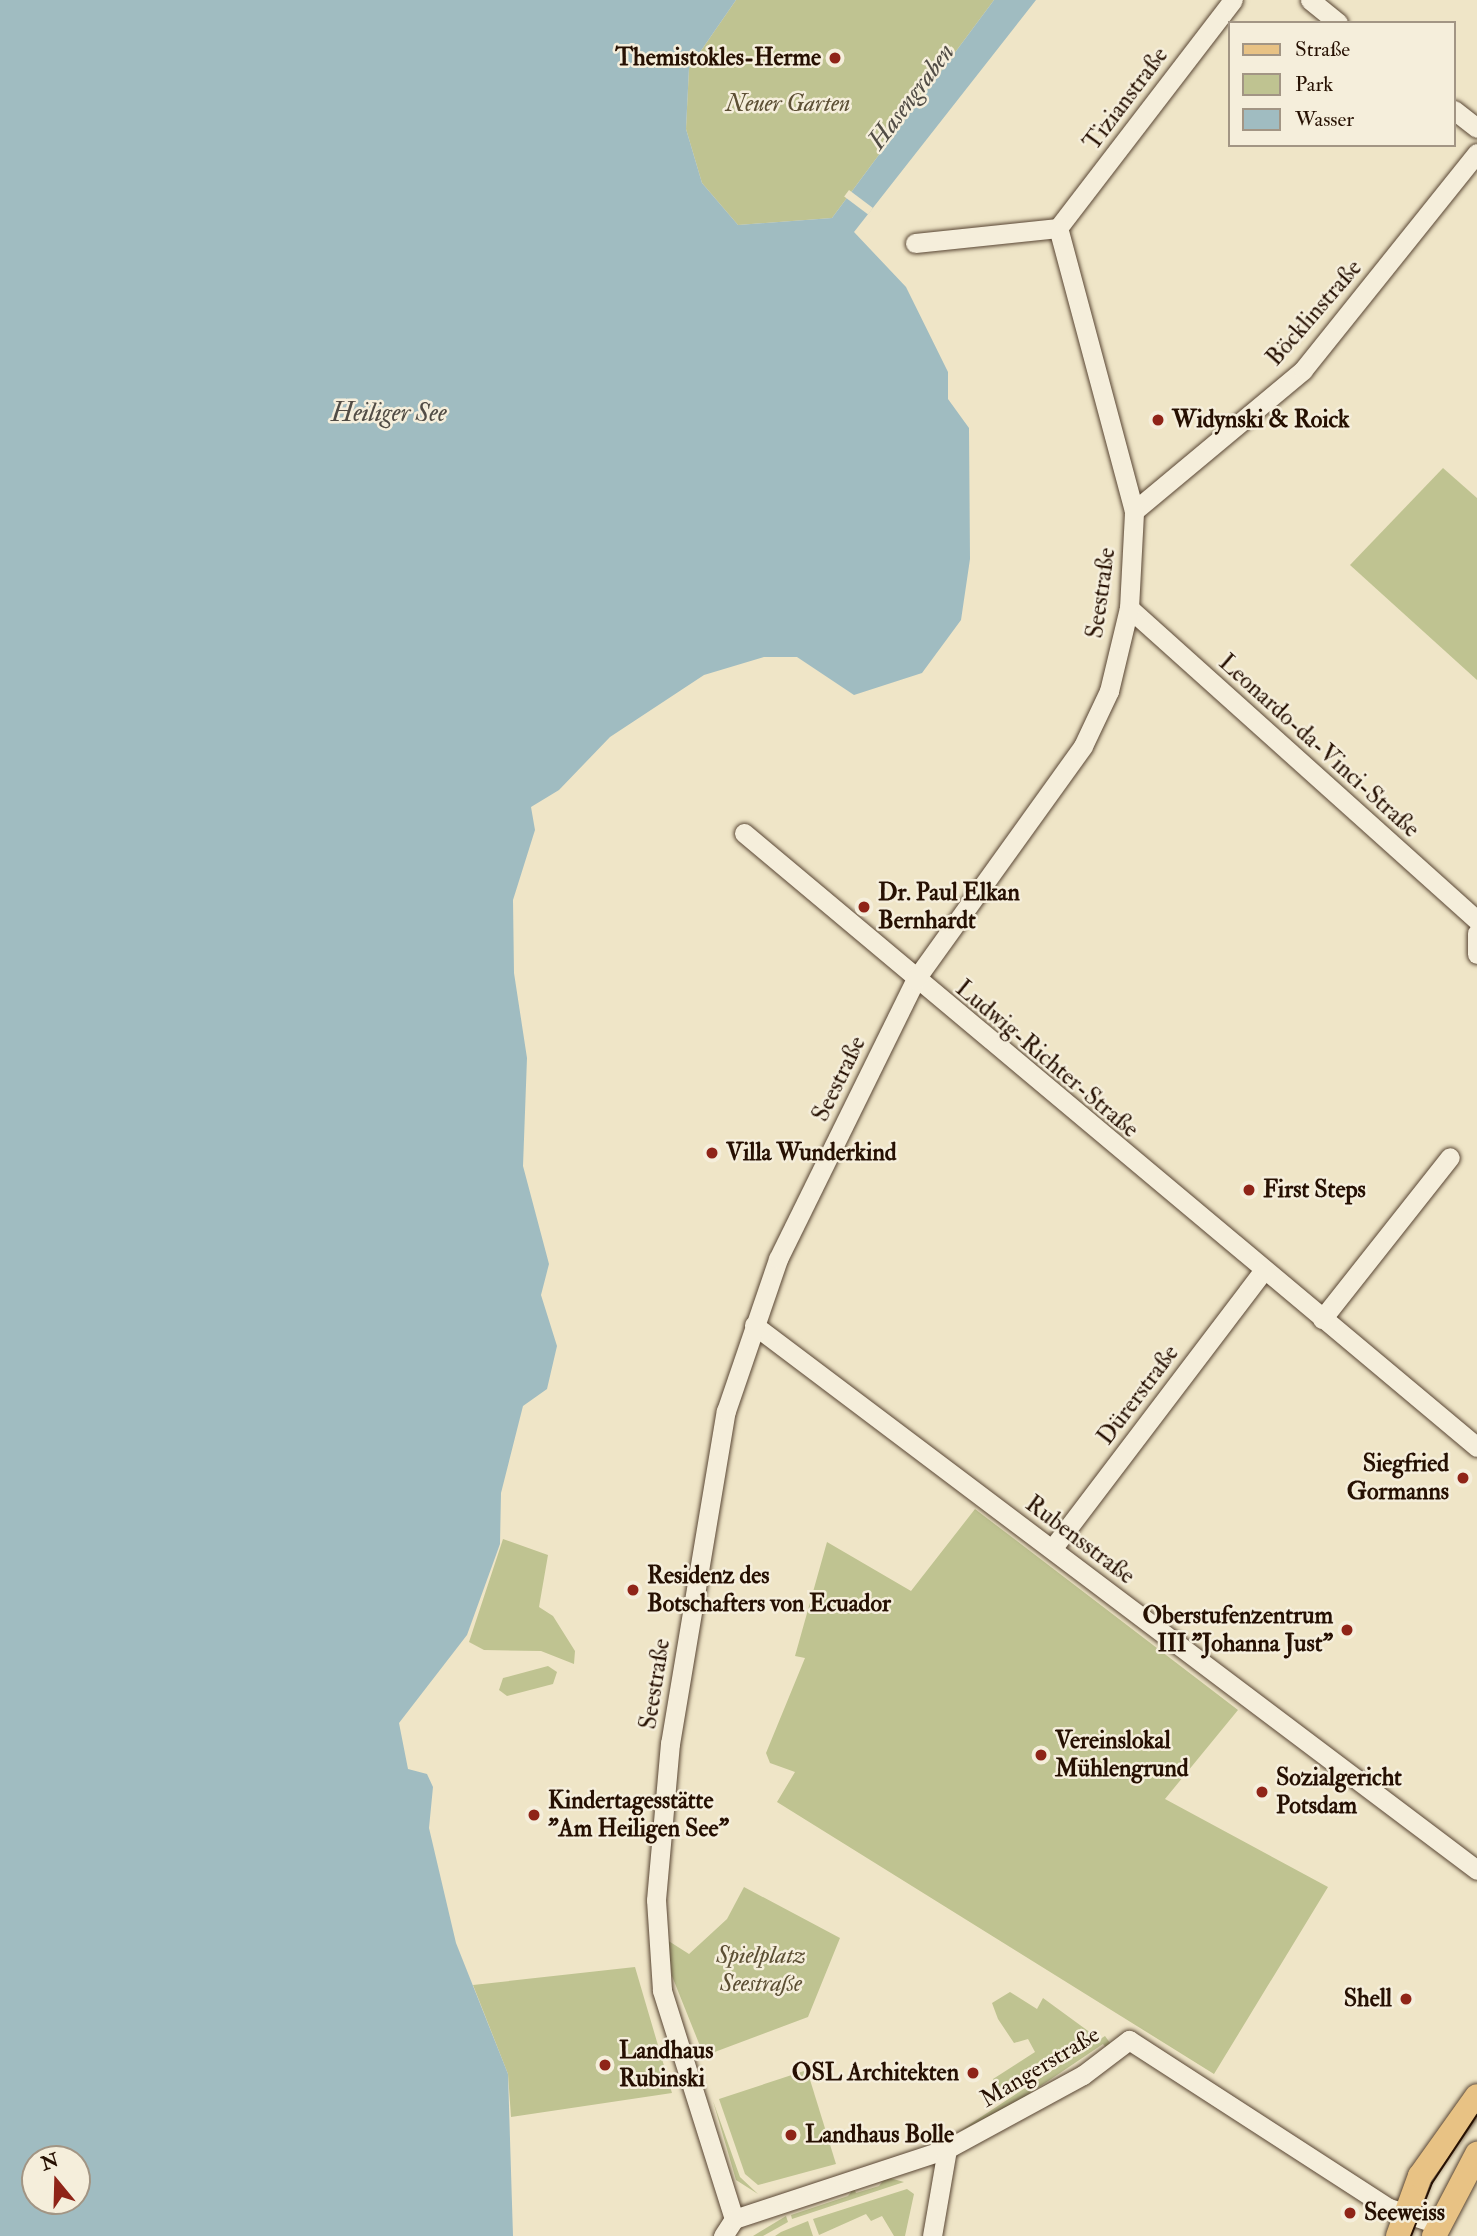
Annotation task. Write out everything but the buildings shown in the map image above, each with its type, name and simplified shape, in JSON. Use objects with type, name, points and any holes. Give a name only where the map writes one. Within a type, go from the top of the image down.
[{"type":"main road","points":[[1401,2224],[1434,2154],[1477,2096]]},
{"type":"main road","points":[[1435,2230],[1477,2154]]},
{"type":"street","name":"Tizianstraße","points":[[1058,228],[1233,0]]},
{"type":"street","points":[[1310,0],[1336,21]]},
{"type":"street","points":[[1456,112],[1477,128]]},
{"type":"street","name":"Böcklinstraße","points":[[1134,512],[1303,370],[1477,153]]},
{"type":"street","points":[[915,243],[1058,228]]},
{"type":"street","name":"Seestraße","points":[[734,2219],[662,1990],[655,1913],[670,1745],[726,1411],[778,1259],[915,980],[1083,747],[1109,691],[1129,608],[1134,512],[1058,228]]},
{"type":"street","name":"Leonardo-da-Vinci-Straße","points":[[1129,608],[1477,920]]},
{"type":"street","name":"Ludwig-Richter-Straße","points":[[744,833],[915,980],[1477,1447]]},
{"type":"street","points":[[1477,933],[1477,954]]},
{"type":"street","points":[[1322,1319],[1450,1157]]},
{"type":"street","name":"Dürerstraße","points":[[1052,1549],[1263,1271]]},
{"type":"street","name":"Rubensstraße","points":[[754,1325],[1477,1870]]},
{"type":"street","name":"Mangerstraße","points":[[734,2219],[947,2149],[1083,2075],[1129,2040],[1401,2224],[1435,2230]]},
{"type":"street","points":[[932,2236],[947,2149]]},
{"type":"street","points":[[723,2236],[734,2219]]},
{"type":"green space","name":"Neuer Garten","points":[[736,0],[994,0],[832,218],[738,225],[702,183],[686,129],[689,68]]},
{"type":"green space","points":[[1443,468],[1477,498],[1477,680],[1350,565]]},
{"type":"green space","points":[[975,1509],[1238,1710],[1165,1799],[1328,1887],[1214,2074],[777,1802],[795,1772],[770,1763],[766,1753],[805,1658],[795,1656],[827,1542],[911,1591]]},
{"type":"green space","points":[[503,1539],[548,1555],[539,1607],[553,1616],[575,1651],[574,1664],[541,1651],[484,1650],[469,1642]]},
{"type":"green space","points":[[548,1666],[557,1672],[553,1684],[507,1696],[499,1690],[503,1678]]},
{"type":"green space","name":"Spielplatz Seestraße","points":[[744,1887],[840,1938],[808,2017],[704,2056],[672,1976],[667,1940],[689,1954],[727,1919]]},
{"type":"green space","points":[[635,1967],[672,2093],[511,2117],[508,2074],[473,1985]]},
{"type":"green space","points":[[1010,1992],[1037,2009],[1043,1998],[1095,2036],[1002,2097],[993,2079],[1035,2052],[1028,2039],[1014,2043],[998,2019],[992,2003]]},
{"type":"green space","points":[[1105,2036],[1113,2047],[1108,2050],[1103,2044],[1017,2102],[958,2132]]},
{"type":"green space","points":[[807,2070],[836,2164],[758,2185],[745,2174],[719,2099]]},
{"type":"green space","points":[[713,2101],[740,2177],[758,2194],[736,2180]]},
{"type":"green space","points":[[886,2177],[904,2182],[792,2219],[791,2215],[848,2196],[854,2188],[856,2193],[879,2186]]},
{"type":"green space","points":[[907,2189],[914,2194],[905,2236],[894,2236],[882,2216],[871,2221],[866,2214],[819,2235],[813,2219]]},
{"type":"green space","points":[[786,2216],[788,2222],[763,2236],[753,2236]]},
{"type":"green space","points":[[808,2221],[813,2236],[775,2236],[781,2232]]},
{"type":"water","name":"Heiliger See","points":[[0,0],[736,0],[689,68],[686,129],[702,183],[738,225],[832,218],[994,0],[1036,0],[854,232],[906,287],[948,372],[948,399],[969,428],[970,559],[961,620],[922,673],[854,695],[797,657],[764,657],[704,675],[610,737],[559,790],[531,807],[535,830],[513,900],[514,973],[527,1058],[523,1166],[549,1264],[541,1295],[557,1346],[547,1389],[523,1406],[501,1493],[500,1544],[467,1635],[399,1723],[408,1769],[427,1774],[433,1787],[429,1828],[456,1943],[508,2074],[513,2236],[0,2236]]},
{"type":"pier","points":[[849,190],[873,208],[868,214],[844,196]]},
{"type":"tram line","points":[[1411,2236],[1432,2183],[1477,2115]]},
{"type":"place","name":"Themistokles-Herme","points":[[835,58]]},
{"type":"place","name":"Widynski & Roick","points":[[1158,420]]},
{"type":"place","name":"Dr. Paul Elkan Bernhardt","points":[[864,907]]},
{"type":"place","name":"Villa Wunderkind","points":[[712,1153]]},
{"type":"place","name":"First Steps","points":[[1249,1190]]},
{"type":"place","name":"Siegfried Gormanns","points":[[1463,1478]]},
{"type":"place","name":"Residenz des Botschafters von Ecuador","points":[[633,1590]]},
{"type":"place","name":"Oberstufenzentrum III \"Johanna Just\"","points":[[1347,1630]]},
{"type":"place","name":"Vereinslokal Mühlengrund","points":[[1041,1755]]},
{"type":"place","name":"Sozialgericht Potsdam","points":[[1262,1792]]},
{"type":"place","name":"Kindertagesstätte \"Am Heiligen See\"","points":[[534,1815]]},
{"type":"place","name":"Shell","points":[[1406,1999]]},
{"type":"place","name":"Landhaus Rubinski","points":[[605,2065]]},
{"type":"place","name":"OSL Architekten","points":[[973,2073]]},
{"type":"place","name":"Landhaus Bolle","points":[[791,2135]]},
{"type":"place","name":"Seeweiss","points":[[1350,2213]]},
{"type":"water label","name":"Hasengraben","points":[[912,97]]}]
